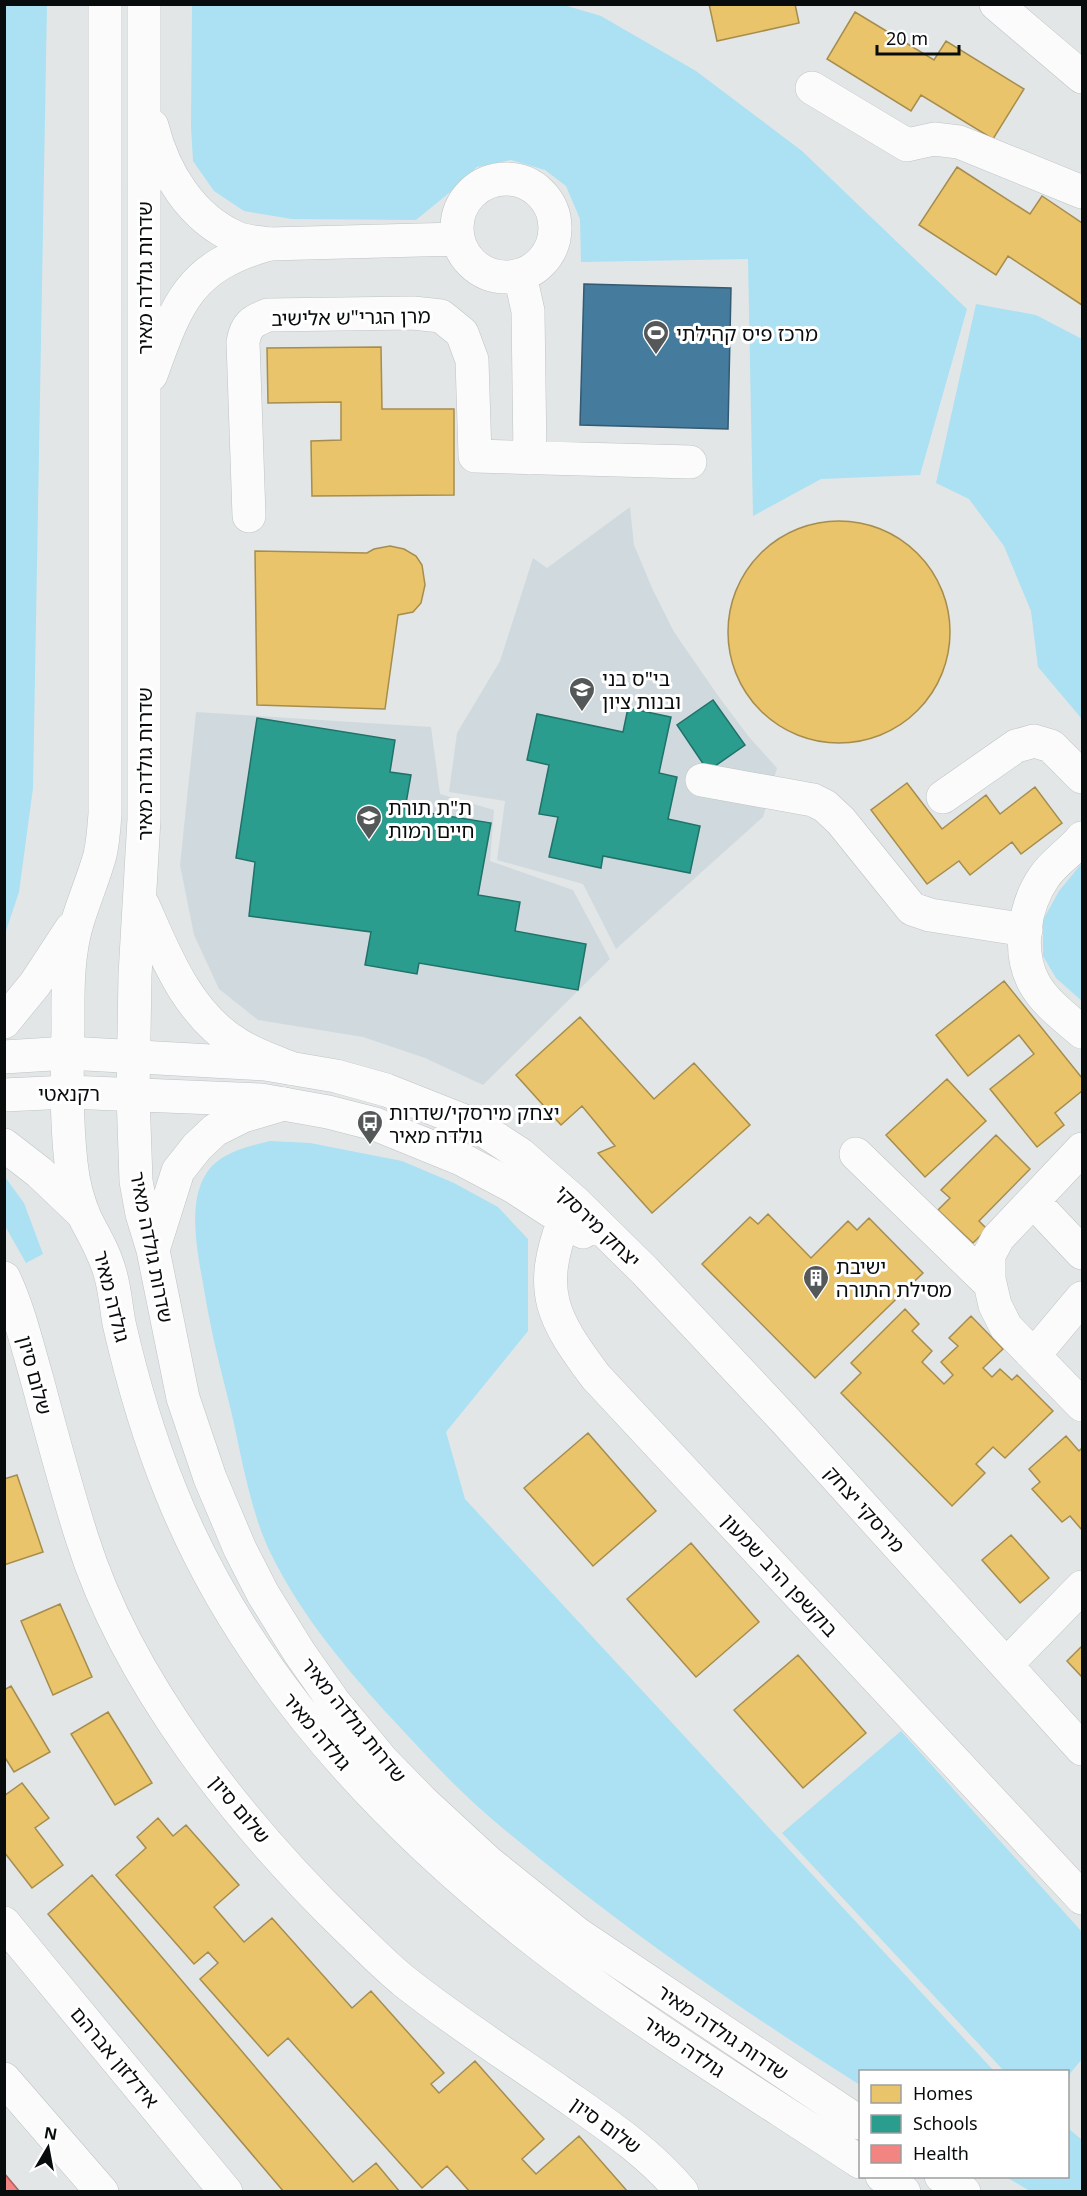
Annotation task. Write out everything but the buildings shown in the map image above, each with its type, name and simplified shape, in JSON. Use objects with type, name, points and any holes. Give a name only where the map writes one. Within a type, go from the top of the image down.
[{"type":"street","name":"שדרות גולדה מאיר","points":[[68,1092],[70,953],[78,917],[100,855],[105,814],[105,4]]},
{"type":"street","name":"שדרות גולדה מאיר","points":[[144,4],[144,819],[132,1056],[136,1181],[142,1214],[153,1250],[183,1398],[210,1478],[240,1549],[263,1594],[298,1652],[334,1702],[382,1760],[422,1801],[488,1862],[579,1935],[859,2122]]},
{"type":"street","points":[[996,4],[1083,77]]},
{"type":"street","points":[[812,88],[907,145],[934,139],[959,141],[1083,192]]},
{"type":"street","points":[[144,96],[161,154],[184,198],[212,222],[238,239],[269,244],[458,240]]},
{"type":"street","points":[[501,179],[519,180],[541,193],[550,207],[555,223],[554,240],[542,262],[529,272],[520,275],[495,276],[472,264],[462,251],[456,224],[461,207],[471,193],[485,183],[501,179]]},
{"type":"street","points":[[144,396],[178,308],[198,282],[207,272],[230,257],[269,244]]},
{"type":"street","points":[[520,275],[528,311],[530,458]]},
{"type":"street","name":"מרן הגרי\"ש אלישיב","points":[[249,516],[243,342],[245,328],[254,320],[268,315],[413,313],[441,316],[462,333],[472,360],[475,456],[690,462]]},
{"type":"street","points":[[943,797],[1016,746],[1034,741],[1051,746],[1083,777]]},
{"type":"street","points":[[702,780],[813,800],[825,806],[841,821],[912,909],[930,915],[1026,930]]},
{"type":"street","points":[[1083,838],[1045,875],[1033,896],[1024,942],[1027,966],[1035,984],[1048,1001],[1083,1032]]},
{"type":"street","points":[[141,900],[174,974],[193,1003],[218,1029],[239,1045],[290,1068]]},
{"type":"street","points":[[4,1022],[35,984],[78,917]]},
{"type":"street","name":"רקנאטי","points":[[4,1057],[68,1053],[132,1056]]},
{"type":"street","name":"יצחק מירסקי","points":[[132,1056],[266,1064],[336,1076],[386,1090],[477,1126],[520,1154],[568,1196],[645,1271]]},
{"type":"street","name":"רקנאטי","points":[[4,1095],[68,1092],[133,1094]]},
{"type":"street","name":"גולדה מאיר","points":[[68,1092],[71,1162],[76,1192],[110,1274],[129,1363],[148,1429],[172,1494],[208,1571],[266,1667],[351,1771],[398,1820],[497,1910],[621,2003],[859,2161]]},
{"type":"street","name":"יצחק מירסקי","points":[[133,1094],[261,1100],[328,1112],[375,1125],[461,1159],[514,1187],[645,1271]]},
{"type":"street","points":[[153,1250],[178,1171],[197,1146],[215,1130],[243,1116],[284,1104]]},
{"type":"street","points":[[4,1145],[39,1172],[85,1216]]},
{"type":"street","points":[[1083,1149],[998,1238],[989,1255],[990,1284],[995,1305],[1006,1327],[1083,1405]]},
{"type":"street","points":[[856,1154],[990,1284]]},
{"type":"street","points":[[1033,1201],[1083,1253]]},
{"type":"street","name":"בוקשפן הרב שמעון","points":[[564,1220],[554,1247],[550,1273],[551,1298],[568,1340],[596,1377],[1083,1899]]},
{"type":"street","name":"מירסקי יצחק","points":[[645,1271],[784,1419],[1083,1749]]},
{"type":"street","name":"שלום סיון","points":[[4,1278],[23,1331],[82,1542],[133,1657],[211,1775],[296,1876],[402,1980],[631,2142],[670,2176],[682,2192]]},
{"type":"street","points":[[1034,1355],[1083,1298]]},
{"type":"street","points":[[1006,1665],[1083,1587]]},
{"type":"street","name":"אידלזון אברהם","points":[[4,1923],[226,2192]]},
{"type":"street","points":[[4,2079],[102,2192]]},
{"type":"street","points":[[885,2178],[904,2192]]},
{"type":"street","points":[[944,2178],[964,2192]]},
{"type":"shaded area","points":[[47,4],[33,788],[19,892],[5,934],[4,5]]},
{"type":"shaded area","points":[[192,5],[564,5],[601,16],[696,71],[802,151],[967,309],[920,475],[821,479],[753,516],[748,259],[581,262],[580,219],[566,186],[545,170],[511,160],[477,167],[416,220],[292,219],[244,211],[214,191],[193,161]]},
{"type":"shaded area","points":[[976,304],[1036,315],[1082,339],[1082,719],[1038,667],[1031,611],[1004,546],[969,499],[936,483]]},
{"type":"shaded area","points":[[630,507],[634,545],[674,632],[749,737],[777,768],[763,817],[616,949],[583,884],[497,860],[505,801],[449,792],[457,733],[500,661],[533,558],[547,568]]},
{"type":"shaded area","points":[[196,712],[431,727],[440,794],[494,810],[490,861],[573,890],[610,959],[483,1085],[425,1058],[363,1037],[258,1020],[219,989],[194,935],[180,865]]},
{"type":"shaded area","points":[[1082,863],[1082,1001],[1056,978],[1043,956],[1043,920],[1059,891]]},
{"type":"shaded area","points":[[270,1141],[310,1143],[402,1161],[454,1183],[498,1207],[528,1239],[528,1331],[446,1432],[465,1499],[993,2070],[859,2070],[859,2084],[667,1956],[529,1850],[450,1780],[360,1683],[297,1600],[264,1539],[248,1488],[214,1342],[197,1246],[195,1211],[203,1179],[212,1166],[232,1153]]},
{"type":"shaded area","points":[[5,1177],[24,1203],[43,1254],[26,1263],[5,1226]]},
{"type":"shaded area","points":[[901,1731],[1082,1932],[1082,2059],[1069,2075],[1069,2070],[1003,2070],[782,1833]]},
{"type":"shaded area","points":[[1069,2129],[1082,2140],[1082,2191],[1030,2191],[1008,2178],[1069,2178]]},
{"type":"place","name":"מרכז פיס קהילתי","points":[[656,356]]},
{"type":"place","name":"בי\"ס בני ובנות ציון","points":[[582,713]]},
{"type":"place","name":"ת\"ת תורת חיים רמות","points":[[369,841]]},
{"type":"place","name":"יצחק מירסקי/שדרות גולדה מאיר","points":[[370,1146]]},
{"type":"place","name":"ישיבת מסילת התורה","points":[[816,1301]]}]
